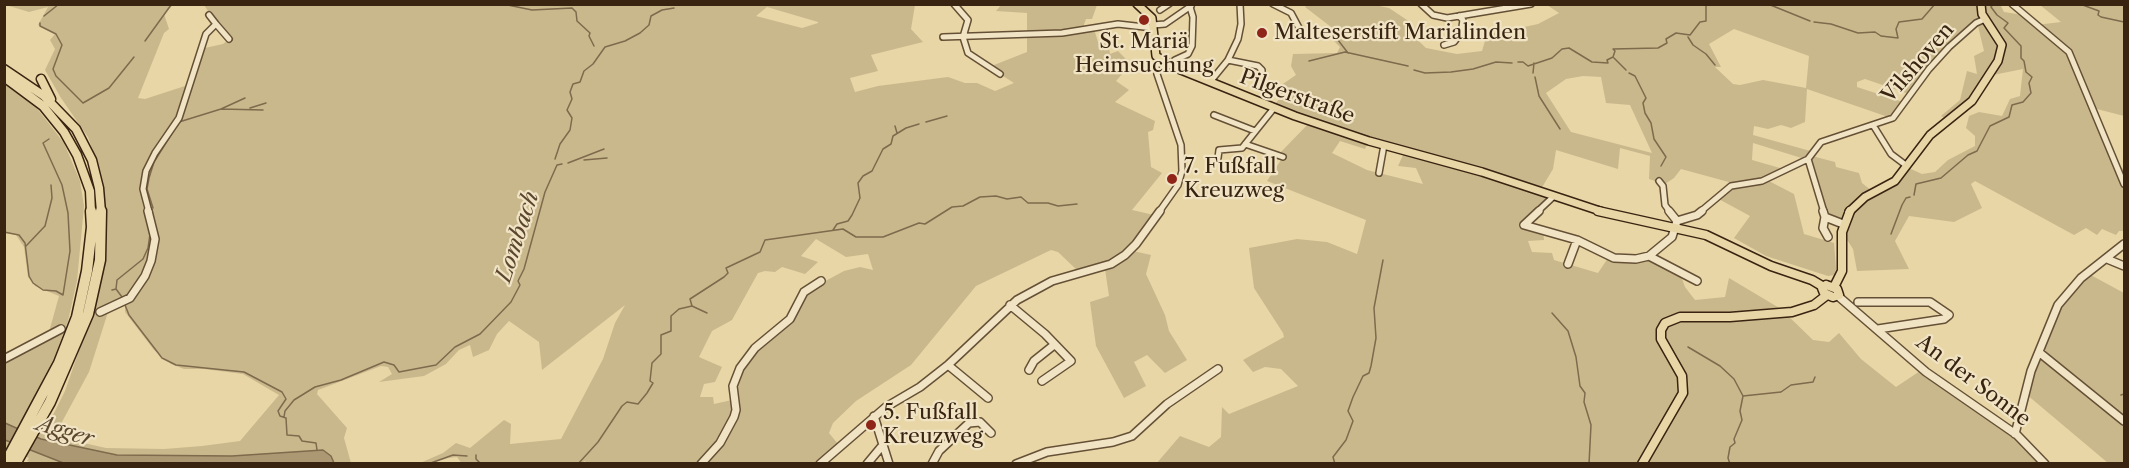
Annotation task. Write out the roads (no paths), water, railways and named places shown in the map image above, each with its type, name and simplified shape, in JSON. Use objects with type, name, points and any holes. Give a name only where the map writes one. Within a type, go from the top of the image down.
[{"type":"highway","points":[[4,69],[30,84],[76,129],[92,160],[99,188],[102,223],[100,260],[88,314],[15,464]]},
{"type":"highway","points":[[41,79],[53,104]]},
{"type":"highway","points":[[4,464],[45,402],[77,317],[90,248],[90,191],[77,155],[64,132],[43,106],[7,80]]},
{"type":"main road","points":[[1137,4],[1151,17],[1154,52],[1160,61]]},
{"type":"main road","points":[[1834,287],[1843,262],[1844,224],[1854,205],[1895,182],[1930,135],[1972,101],[1998,61],[2002,45],[1985,19],[1980,9],[1981,4]]},
{"type":"main road","name":"Pilgerstraße","points":[[1160,61],[1274,108],[1384,145],[1482,172],[1605,213],[1676,224]]},
{"type":"main road","points":[[1676,224],[1727,243],[1771,266],[1812,280],[1822,286],[1834,287],[1839,291],[1838,296],[1827,295],[1822,290],[1822,286]]},
{"type":"main road","points":[[1642,464],[1683,393],[1682,376],[1660,339],[1665,323],[1680,317],[1730,317],[1792,312],[1814,305],[1827,295]]},
{"type":"street","points":[[954,4],[968,20],[963,37],[969,53],[1000,74]]},
{"type":"street","points":[[1160,10],[1169,4]]},
{"type":"street","points":[[1210,82],[1228,60],[1240,30],[1240,4]]},
{"type":"street","points":[[1273,4],[1286,7],[1299,28]]},
{"type":"street","points":[[1421,4],[1435,16],[1459,16],[1531,4]]},
{"type":"street","points":[[2012,4],[2069,52],[2124,184]]},
{"type":"street","points":[[943,37],[1062,33],[1116,25],[1153,26],[1165,24],[1191,6],[1192,46],[1188,54],[1175,60]]},
{"type":"street","points":[[209,15],[229,39]]},
{"type":"street","points":[[1444,45],[1454,42],[1461,33],[1463,20],[1459,16]]},
{"type":"street","name":"Vilshoven","points":[[1676,224],[1696,215],[1731,186],[1762,181],[1808,159],[1821,142],[1893,118],[1929,69],[1976,23],[1985,19]]},
{"type":"street","points":[[100,312],[130,298],[145,276],[155,239],[143,189],[146,171],[155,153],[179,118],[206,34],[216,24]]},
{"type":"street","points":[[1228,60],[1258,66],[1262,70],[1262,78]]},
{"type":"street","points":[[820,463],[874,416],[920,387],[948,365],[1010,305],[1041,286],[1104,267],[1125,255],[1141,237],[1178,184],[1182,164],[1179,139],[1157,74],[1156,66],[1160,61]]},
{"type":"street","points":[[1218,158],[1219,150],[1239,149],[1245,144],[1274,108]]},
{"type":"street","points":[[1214,115],[1255,131]]},
{"type":"street","name":"Vilshoven","points":[[1873,125],[1892,154],[1907,166]]},
{"type":"street","points":[[1245,144],[1283,157]]},
{"type":"street","points":[[1378,173],[1384,145]]},
{"type":"street","points":[[1808,159],[1825,217],[1823,228],[1827,237]]},
{"type":"street","points":[[1554,196],[1524,225],[1577,240],[1618,259],[1636,259],[1649,256],[1666,245],[1676,224],[1665,205],[1659,181]]},
{"type":"street","points":[[1825,217],[1844,224]]},
{"type":"street","points":[[1568,264],[1577,240]]},
{"type":"street","points":[[2015,434],[2031,371],[2060,302],[2081,278],[2124,244]]},
{"type":"street","points":[[1649,256],[1696,281]]},
{"type":"street","points":[[2108,258],[2124,266]]},
{"type":"street","points":[[701,464],[720,443],[734,417],[736,410],[733,386],[740,368],[755,348],[790,319],[804,292],[821,280]]},
{"type":"street","name":"An der Sonne","points":[[1838,296],[1926,372],[2030,446],[2044,464]]},
{"type":"street","name":"An der Sonne","points":[[1858,302],[1930,302],[1949,315],[1944,319],[1878,329]]},
{"type":"street","points":[[1010,305],[1045,334],[1071,361],[1042,381]]},
{"type":"street","points":[[4,359],[61,329]]},
{"type":"street","points":[[1029,370],[1034,361],[1054,345]]},
{"type":"street","points":[[2040,353],[2124,421]]},
{"type":"street","points":[[948,365],[988,398]]},
{"type":"street","points":[[1016,464],[1047,452],[1113,442],[1132,436],[1167,404],[1218,369]]},
{"type":"street","points":[[874,416],[889,464]]},
{"type":"street","points":[[932,464],[939,451],[969,423],[980,422],[991,433]]},
{"type":"street","points":[[867,464],[882,446]]},
{"type":"waterway","points":[[44,16],[59,4]]},
{"type":"waterway","points":[[503,4],[532,10],[572,8],[576,12],[577,21],[590,33],[589,36],[594,46]]},
{"type":"waterway","points":[[1534,64],[1552,58],[1562,49],[1569,48],[1592,62],[1608,63],[1607,60],[1613,57],[1615,51],[1613,49],[1658,48],[1667,43],[1666,39],[1676,33],[1690,35],[1700,22],[1706,21],[1706,4]]},
{"type":"waterway","points":[[1768,4],[1810,21]]},
{"type":"waterway","points":[[1814,22],[1831,24],[1858,33],[1875,32],[1881,36],[1898,38],[1896,29],[1899,22],[1922,19],[1935,4]]},
{"type":"waterway","points":[[1914,195],[1916,184],[1941,178],[1968,155],[1977,151],[1990,126],[2009,117],[2012,105],[2023,102],[2031,93],[2029,83],[2032,77],[2026,72],[2024,61],[2021,58],[2021,46],[2004,28],[2008,23],[1997,15],[1991,7],[1993,4]]},
{"type":"waterway","points":[[2080,4],[2099,11],[2098,15],[2101,17],[2124,22]]},
{"type":"waterway","points":[[145,41],[171,5]]},
{"type":"waterway","name":"Lombach","points":[[555,159],[560,144],[570,130],[572,118],[567,110],[572,99],[570,92],[573,84],[580,82],[584,71],[593,64],[605,47],[625,41],[640,33],[649,25],[651,16],[662,10],[674,8]]},
{"type":"waterway","points":[[40,23],[40,26],[56,34],[62,45],[53,69],[56,76],[83,103],[109,88],[134,57]]},
{"type":"waterway","points":[[1688,37],[1693,45],[1706,54],[1715,65]]},
{"type":"waterway","points":[[1338,40],[1348,53]]},
{"type":"waterway","points":[[1309,61],[1348,53]]},
{"type":"waterway","points":[[1348,53],[1408,66]]},
{"type":"waterway","points":[[1614,58],[1626,70]]},
{"type":"waterway","points":[[1414,70],[1425,73],[1451,72],[1473,69],[1496,62],[1512,63]]},
{"type":"waterway","points":[[1518,62],[1523,62],[1528,66],[1534,64]]},
{"type":"waterway","points":[[1533,73],[1534,64]]},
{"type":"waterway","points":[[1629,73],[1635,76],[1646,98],[1643,103],[1645,113],[1651,123],[1654,139],[1666,157],[1661,166]]},
{"type":"waterway","points":[[1535,77],[1539,96],[1560,129]]},
{"type":"waterway","points":[[221,109],[245,98]]},
{"type":"waterway","points":[[250,108],[266,103]]},
{"type":"waterway","points":[[153,208],[147,189],[149,178],[154,162],[179,122],[221,109]]},
{"type":"waterway","points":[[221,109],[263,110]]},
{"type":"waterway","points":[[926,122],[947,116]]},
{"type":"waterway","points":[[833,230],[837,224],[848,221],[852,215],[860,198],[858,183],[863,176],[872,171],[883,149],[891,144],[893,136],[906,128],[919,124]]},
{"type":"waterway","points":[[895,126],[897,133]]},
{"type":"waterway","points":[[4,232],[19,235],[25,243],[29,276],[33,283],[43,290],[56,291],[63,295],[70,251],[68,213],[62,185],[43,143],[49,139]]},
{"type":"waterway","points":[[568,163],[604,149]]},
{"type":"waterway","points":[[584,160],[607,158]]},
{"type":"waterway","name":"Lombach","points":[[284,417],[285,411],[294,400],[315,387],[341,380],[384,362],[394,365],[399,372],[436,365],[455,347],[480,334],[511,302],[520,285],[518,281],[524,269],[545,192],[557,165],[562,164]]},
{"type":"waterway","points":[[26,246],[45,226],[52,198],[51,185]]},
{"type":"waterway","points":[[692,306],[690,299],[724,277],[728,273],[726,268],[760,252],[765,240],[843,229],[856,237],[883,237],[919,223],[925,224],[952,207],[963,206],[980,197],[996,196],[1007,199],[1021,197],[1028,203],[1048,203],[1058,206],[1077,204]]},
{"type":"waterway","points":[[1891,234],[1902,205],[1906,198],[1910,197]]},
{"type":"waterway","points":[[116,289],[117,280],[143,259],[148,248],[150,234],[146,215]]},
{"type":"waterway","points":[[1335,464],[1333,457],[1346,440],[1353,421],[1348,411],[1353,397],[1363,376],[1369,373],[1371,366],[1376,338],[1374,308],[1383,260]]},
{"type":"waterway","points":[[112,290],[116,289]]},
{"type":"waterway","points":[[116,289],[122,297]]},
{"type":"waterway","points":[[125,305],[129,315],[162,358],[176,365],[244,372],[282,392],[286,399],[278,411],[280,416],[286,418],[287,435],[299,436],[302,441],[316,443],[317,450]]},
{"type":"waterway","points":[[578,464],[598,442],[622,406],[627,402],[638,404],[647,393],[653,383],[650,381],[652,363],[661,354],[661,335],[671,331],[671,316],[679,309],[692,306]]},
{"type":"waterway","points":[[692,306],[707,313]]},
{"type":"waterway","points":[[1552,313],[1568,331],[1576,357],[1580,386],[1585,393],[1584,402],[1591,425],[1589,464]]},
{"type":"waterway","points":[[1688,347],[1720,366],[1734,379],[1743,396]]},
{"type":"waterway","points":[[1743,396],[1781,392],[1791,385],[1813,382],[1815,377]]},
{"type":"waterway","points":[[1730,464],[1728,458],[1730,447],[1735,443],[1734,439],[1742,420],[1740,411],[1743,396]]},
{"type":"waterway","points":[[428,464],[453,455],[467,456]]},
{"type":"waterway","points":[[476,455],[476,459],[481,464]]},
{"type":"place","name":"St. Mariä Heimsuchung","points":[[1144,20]]},
{"type":"place","name":"Malteserstift Marialinden","points":[[1262,33]]},
{"type":"place","name":"7. Fußfall Kreuzweg","points":[[1172,179]]},
{"type":"place","name":"5. Fußfall Kreuzweg","points":[[871,425]]},
{"type":"water label","name":"Agger","points":[[65,432]]}]
